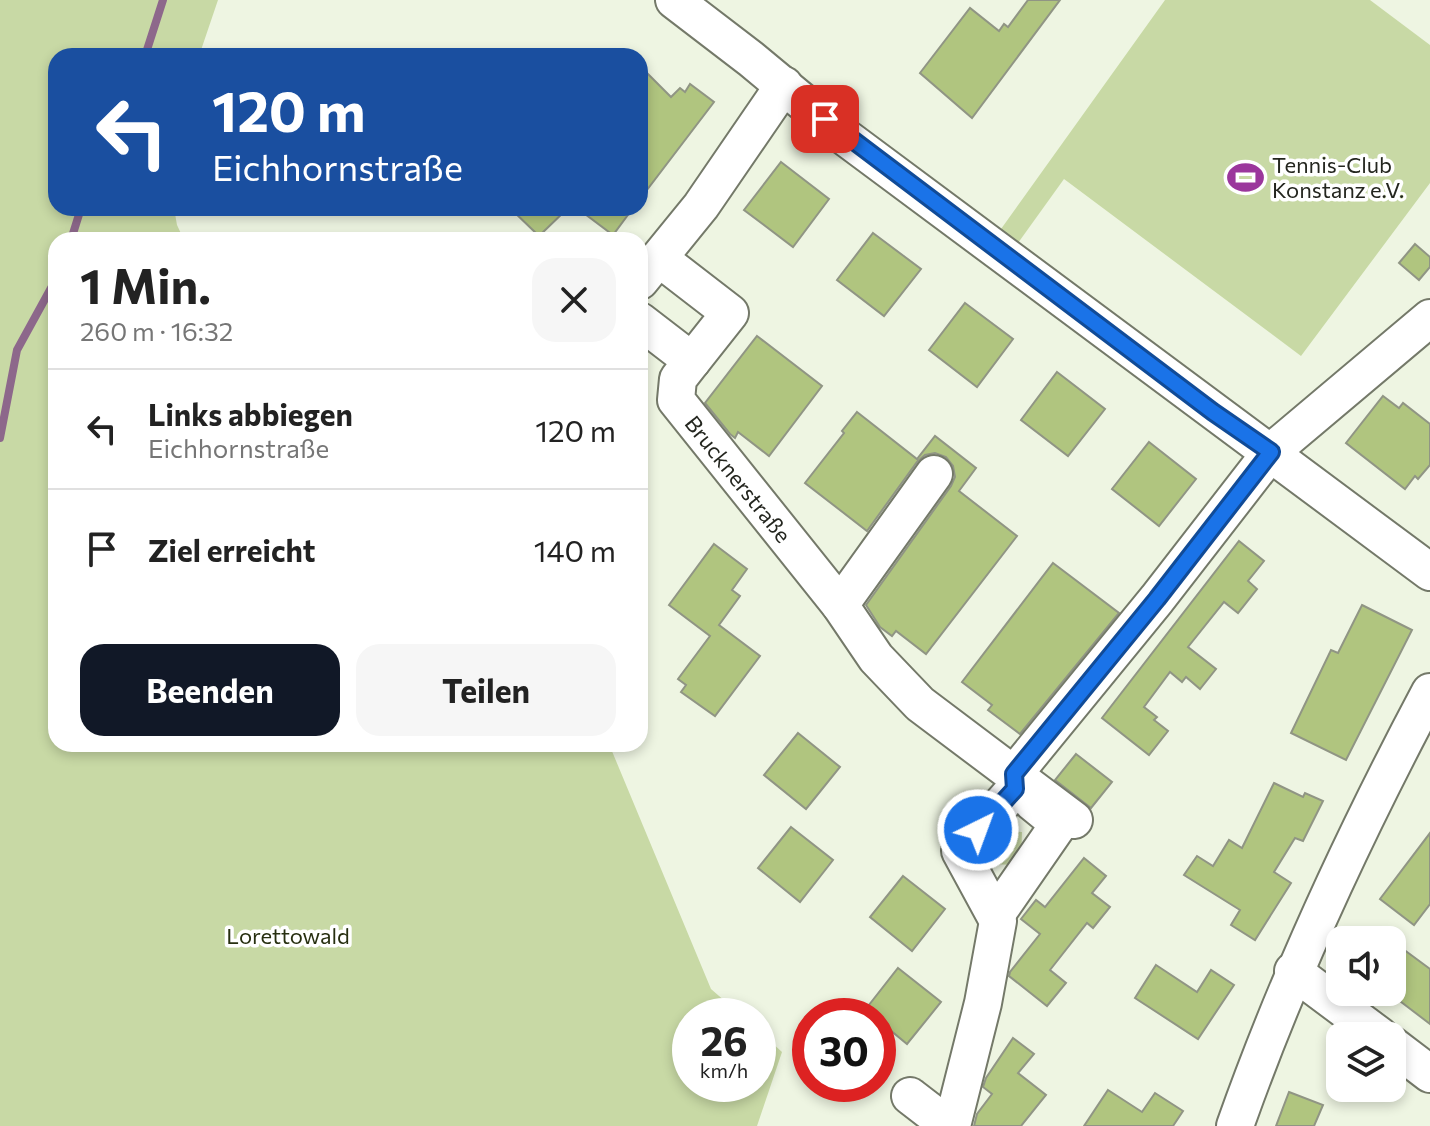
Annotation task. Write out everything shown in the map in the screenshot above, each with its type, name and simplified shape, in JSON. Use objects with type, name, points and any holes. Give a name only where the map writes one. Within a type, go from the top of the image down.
[{"type":"street","points":[[674,0],[863,150],[1430,572]]},
{"type":"street","points":[[650,270],[701,206],[784,85]]},
{"type":"street","name":"Brucknerstraße","points":[[650,270],[730,313],[678,379],[676,400],[840,605],[876,658],[920,704],[1015,781],[1074,820]]},
{"type":"street","points":[[910,1096],[951,1126],[983,1003],[998,921],[960,851],[1271,452],[1430,318]]},
{"type":"street","points":[[648,327],[692,361]]},
{"type":"street","points":[[840,605],[934,474]]},
{"type":"street","points":[[1235,1126],[1293,971],[1430,692]]},
{"type":"street","points":[[996,915],[1059,824],[1015,781]]},
{"type":"street","points":[[1293,971],[1361,1022]]},
{"type":"street","points":[[1406,1056],[1430,1074]]},
{"type":"green space","name":"Lorettowald","points":[[0,0],[218,0],[202,48],[48,48],[48,216],[175,216],[180,232],[48,232],[48,752],[612,752],[711,989],[721,998],[672,998],[672,1102],[765,1102],[757,1126],[0,1126]]},
{"type":"green space","name":"Tennis-Club Konstanz e.V.","points":[[1165,0],[1370,0],[1430,45],[1430,183],[1301,356],[1064,179],[1018,243],[1001,229]]},
{"type":"green space","points":[[988,831],[1022,832],[1021,865],[987,864]]},
{"type":"green space","name":"Lorettowald","points":[[776,1046],[782,1052],[776,1070]]},
{"type":"building","points":[[1028,0],[1060,0],[972,118],[920,73],[970,8],[999,31],[1004,24],[1008,27]]},
{"type":"building","points":[[648,74],[671,97],[680,88],[685,92],[690,84],[714,102],[648,189]]},
{"type":"building","points":[[781,162],[829,199],[793,247],[744,210]]},
{"type":"building","points":[[518,216],[560,216],[543,232],[535,232]]},
{"type":"building","points":[[588,216],[627,216],[615,232],[609,232]]},
{"type":"building","points":[[873,233],[921,269],[884,316],[837,280]]},
{"type":"building","points":[[1415,244],[1430,257],[1430,267],[1419,280],[1399,263]]},
{"type":"building","points":[[965,303],[1013,339],[977,387],[929,350]]},
{"type":"building","points":[[757,336],[822,386],[769,456],[738,432],[735,438],[730,434],[705,403]]},
{"type":"building","points":[[1057,372],[1105,409],[1068,456],[1021,420]]},
{"type":"building","points":[[1383,396],[1399,408],[1403,403],[1430,424],[1430,465],[1418,479],[1415,476],[1405,489],[1346,443]]},
{"type":"building","points":[[857,412],[917,459],[935,436],[976,468],[959,491],[1017,536],[926,654],[896,631],[892,636],[880,627],[866,605],[951,486],[955,477],[953,466],[946,457],[935,453],[925,455],[867,531],[805,483]]},
{"type":"building","points":[[1149,442],[1196,479],[1159,526],[1112,489]]},
{"type":"building","points":[[1239,541],[1264,561],[1248,581],[1257,589],[1238,613],[1224,602],[1188,647],[1216,669],[1200,689],[1186,677],[1182,682],[1170,672],[1144,707],[1168,731],[1149,755],[1102,718]]},
{"type":"building","points":[[714,544],[747,569],[732,590],[740,596],[719,625],[760,656],[715,716],[681,692],[686,685],[678,679],[710,636],[669,605]]},
{"type":"building","points":[[1053,563],[1119,613],[1020,734],[988,710],[992,705],[962,682]]},
{"type":"building","points":[[1362,605],[1412,630],[1346,760],[1291,733],[1331,650],[1338,653]]},
{"type":"building","points":[[798,733],[840,767],[806,809],[764,775]]},
{"type":"building","points":[[1076,754],[1112,782],[1091,808],[1055,780]]},
{"type":"building","points":[[1274,783],[1303,797],[1305,793],[1323,801],[1303,841],[1295,838],[1274,872],[1291,883],[1255,940],[1231,925],[1240,910],[1184,875],[1197,856],[1213,866],[1229,840],[1242,848]]},
{"type":"building","points":[[791,827],[833,860],[800,902],[758,868]]},
{"type":"building","points":[[1430,833],[1430,904],[1414,925],[1380,899]]},
{"type":"building","points":[[1084,858],[1106,876],[1092,893],[1110,907],[1093,928],[1087,923],[1050,970],[1066,983],[1047,1006],[1009,976],[1040,934],[1021,919],[1036,900],[1045,907]]},
{"type":"building","points":[[903,876],[945,909],[912,951],[870,917]]},
{"type":"building","points":[[1406,951],[1430,969],[1430,1024],[1406,1006]]},
{"type":"building","points":[[1156,965],[1197,992],[1211,970],[1234,985],[1198,1039],[1135,998]]},
{"type":"building","points":[[898,968],[941,1002],[907,1044],[896,1035],[896,998],[874,998]]},
{"type":"building","points":[[1013,1038],[1034,1054],[1018,1073],[1046,1095],[1021,1126],[974,1126],[977,1114],[992,1094],[983,1087],[986,1078]]},
{"type":"building","points":[[1108,1090],[1142,1112],[1155,1093],[1183,1111],[1173,1126],[1084,1126]]},
{"type":"building","points":[[1289,1092],[1323,1105],[1314,1126],[1276,1126]]},
{"type":"waterway","points":[[148,48],[163,0]]},
{"type":"waterway","points":[[74,232],[78,216]]},
{"type":"waterway","points":[[0,438],[17,350],[48,294]]},
{"type":"place","name":"Tennis-Club Konstanz e.V.","points":[[1246,177]]},
{"type":"route","points":[[825,119],[1213,412],[1271,452],[1157,599],[1014,774],[1015,789],[978,830]]}]
